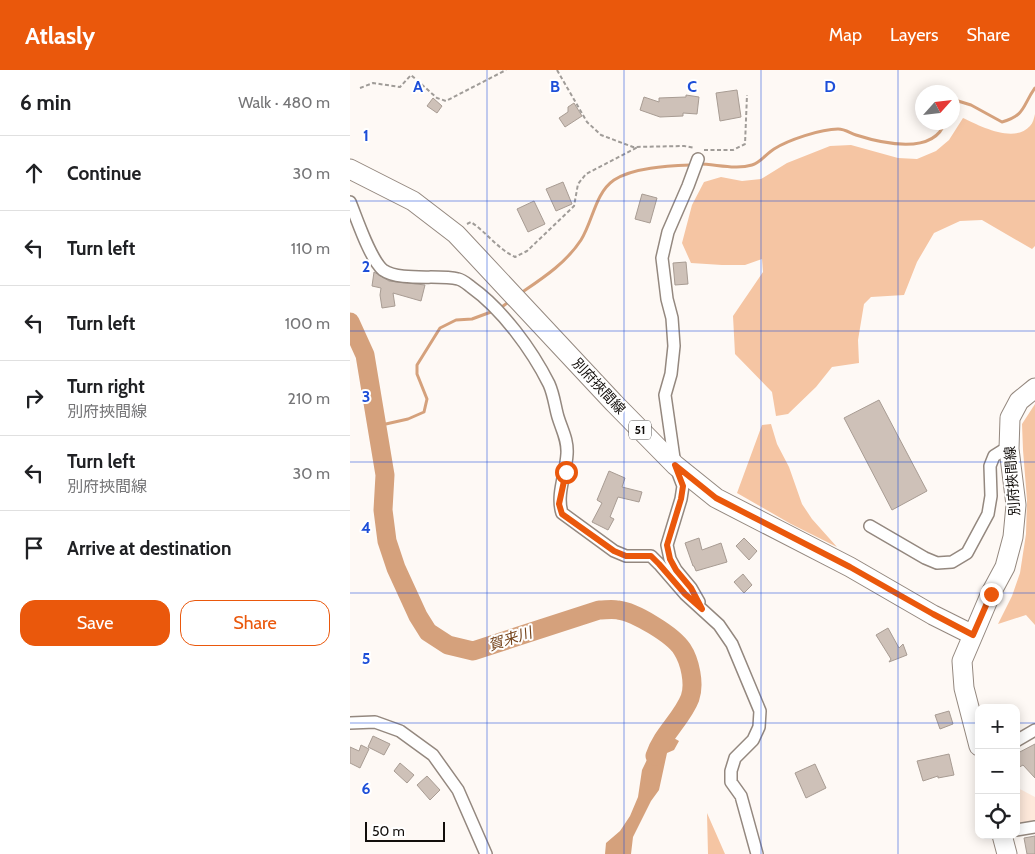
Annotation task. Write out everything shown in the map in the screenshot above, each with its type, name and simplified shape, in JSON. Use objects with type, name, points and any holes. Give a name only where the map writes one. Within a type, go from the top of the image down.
[{"type":"main road","name":"別府挾間線","points":[[350,169],[412,201],[456,234],[614,403],[675,465],[716,498],[850,567],[973,635]]},
{"type":"main road","name":"別府挾間線","points":[[975,731],[964,688],[962,661],[1005,567],[1013,537],[1016,505],[1009,449],[1010,418],[1019,401],[1035,388]]},
{"type":"main road","points":[[1003,839],[1007,854]]},
{"type":"street","points":[[698,159],[668,232],[662,258],[666,299],[672,318],[674,346],[671,374],[665,395],[675,465],[683,486],[667,545],[670,559],[676,570],[691,588],[702,609]]},
{"type":"street","points":[[350,202],[376,262],[385,271],[406,276],[460,279],[484,296],[535,359],[550,386],[558,418],[566,436],[568,451],[566,472],[559,504],[562,514],[614,551],[626,556],[651,556],[685,594],[719,625],[732,644],[760,710],[759,727],[753,740],[735,758],[731,771],[731,782],[741,796],[757,854]]},
{"type":"street","points":[[870,526],[925,558],[937,563],[952,562],[966,553],[988,514],[991,496],[990,466],[994,456],[1009,449]]},
{"type":"street","points":[[350,723],[375,722],[400,731],[433,755],[458,790],[486,854]]},
{"type":"street","points":[[1020,739],[1035,730]]},
{"type":"street","points":[[1020,829],[1035,827]]},
{"type":"path","points":[[360,88],[373,83],[400,88],[411,75],[437,98],[446,101],[506,70]]},
{"type":"path","points":[[557,70],[587,122],[601,135],[633,147],[684,146],[705,150],[733,150],[745,144],[747,95]]},
{"type":"path","points":[[464,225],[471,222],[481,228],[508,254],[515,257],[527,251],[574,206],[578,184],[586,174],[640,146]]},
{"type":"shaded area","points":[[1035,114],[1035,246],[1032,249],[982,220],[960,221],[934,233],[917,262],[904,295],[871,297],[864,304],[858,340],[859,363],[832,367],[816,387],[788,414],[776,416],[772,392],[735,354],[733,316],[763,272],[762,259],[745,265],[691,263],[682,243],[692,205],[704,182],[721,177],[742,181],[761,179],[787,163],[830,146],[851,145],[898,158],[917,159],[936,151],[949,140],[955,130],[960,130],[960,123],[963,118],[987,129],[1006,133],[1023,131],[1033,122]]},
{"type":"shaded area","points":[[1035,404],[1035,625],[1026,615],[998,624],[1012,596],[1020,573],[1026,534],[1027,500],[1022,424]]},
{"type":"shaded area","points":[[771,424],[777,444],[789,467],[802,504],[812,519],[837,547],[791,524],[737,493],[762,425]]},
{"type":"shaded area","points":[[663,732],[679,741],[674,750],[667,753],[659,790],[651,801],[633,837],[631,854],[605,854],[606,843],[620,831],[630,816],[638,797],[642,770],[656,741]]},
{"type":"shaded area","points":[[1020,789],[1035,797],[1035,820],[1020,823]]},
{"type":"shaded area","points":[[707,813],[725,854],[708,854]]},
{"type":"building","points":[[737,90],[741,117],[720,121],[716,93]]},
{"type":"building","points":[[686,95],[699,97],[697,114],[683,113],[683,116],[660,117],[640,110],[644,97],[659,102],[659,98],[686,97]]},
{"type":"building","points":[[433,98],[442,106],[437,113],[427,106]]},
{"type":"building","points":[[574,103],[582,116],[565,127],[559,118],[568,112],[568,107]]},
{"type":"building","points":[[563,182],[572,204],[556,211],[546,189]]},
{"type":"building","points":[[642,194],[657,198],[650,223],[635,219]]},
{"type":"building","points":[[534,201],[545,224],[528,232],[517,209]]},
{"type":"building","points":[[686,262],[688,284],[675,285],[673,263]]},
{"type":"building","points":[[374,272],[389,281],[425,285],[421,301],[393,293],[395,306],[382,308],[381,288],[372,286]]},
{"type":"building","points":[[879,400],[927,491],[892,510],[844,418]]},
{"type":"building","points":[[609,471],[625,478],[622,487],[642,492],[639,502],[618,497],[610,517],[614,519],[608,530],[592,522],[602,503],[597,500]]},
{"type":"building","points":[[699,538],[702,550],[721,543],[727,562],[696,571],[685,543]]},
{"type":"building","points":[[744,538],[757,551],[749,560],[736,546]]},
{"type":"building","points":[[743,574],[752,585],[744,593],[734,582]]},
{"type":"building","points":[[888,628],[899,648],[903,644],[907,655],[889,662],[891,659],[876,635]]},
{"type":"building","points":[[949,711],[953,724],[940,729],[935,715]]},
{"type":"building","points":[[373,736],[390,744],[384,755],[368,747]]},
{"type":"building","points":[[1035,744],[1035,778],[1023,765],[1020,767],[1020,752]]},
{"type":"building","points":[[361,745],[369,749],[360,768],[350,763],[350,747],[359,751]]},
{"type":"building","points":[[949,754],[954,775],[938,778],[938,776],[923,781],[917,761]]},
{"type":"building","points":[[400,763],[414,775],[407,783],[394,771]]},
{"type":"building","points":[[815,764],[826,788],[806,798],[795,773]]},
{"type":"building","points":[[427,776],[440,790],[430,800],[417,785]]},
{"type":"building","points":[[1035,836],[1035,854],[1027,854],[1024,838]]},
{"type":"waterway","points":[[960,102],[971,105],[1002,122],[1020,113],[1035,88]]},
{"type":"waterway","points":[[699,164],[732,167],[752,165],[774,149],[788,142],[831,129],[843,130],[879,141],[906,144],[930,140],[941,130]]},
{"type":"waterway","points":[[521,293],[554,270],[575,248],[585,232],[598,200],[614,180],[631,172],[641,170],[693,165]]},
{"type":"waterway","points":[[377,426],[408,419],[424,412],[427,399],[417,374],[417,365],[440,328],[456,320],[472,319],[499,309],[510,301]]},
{"type":"waterway","name":"賀来川","points":[[350,322],[365,355],[385,475],[383,510],[387,541],[396,568],[418,616],[428,632],[448,645],[473,651],[599,610],[618,610],[634,615],[662,631],[677,643],[685,654],[692,680],[690,698],[662,741],[655,756]]},
{"type":"route","points":[[566,472],[559,504],[562,514],[614,551],[626,556],[651,556],[685,594],[702,609],[691,588],[676,570],[670,559],[667,545],[683,486],[675,465],[716,498],[850,567],[973,635],[991,594]]}]
